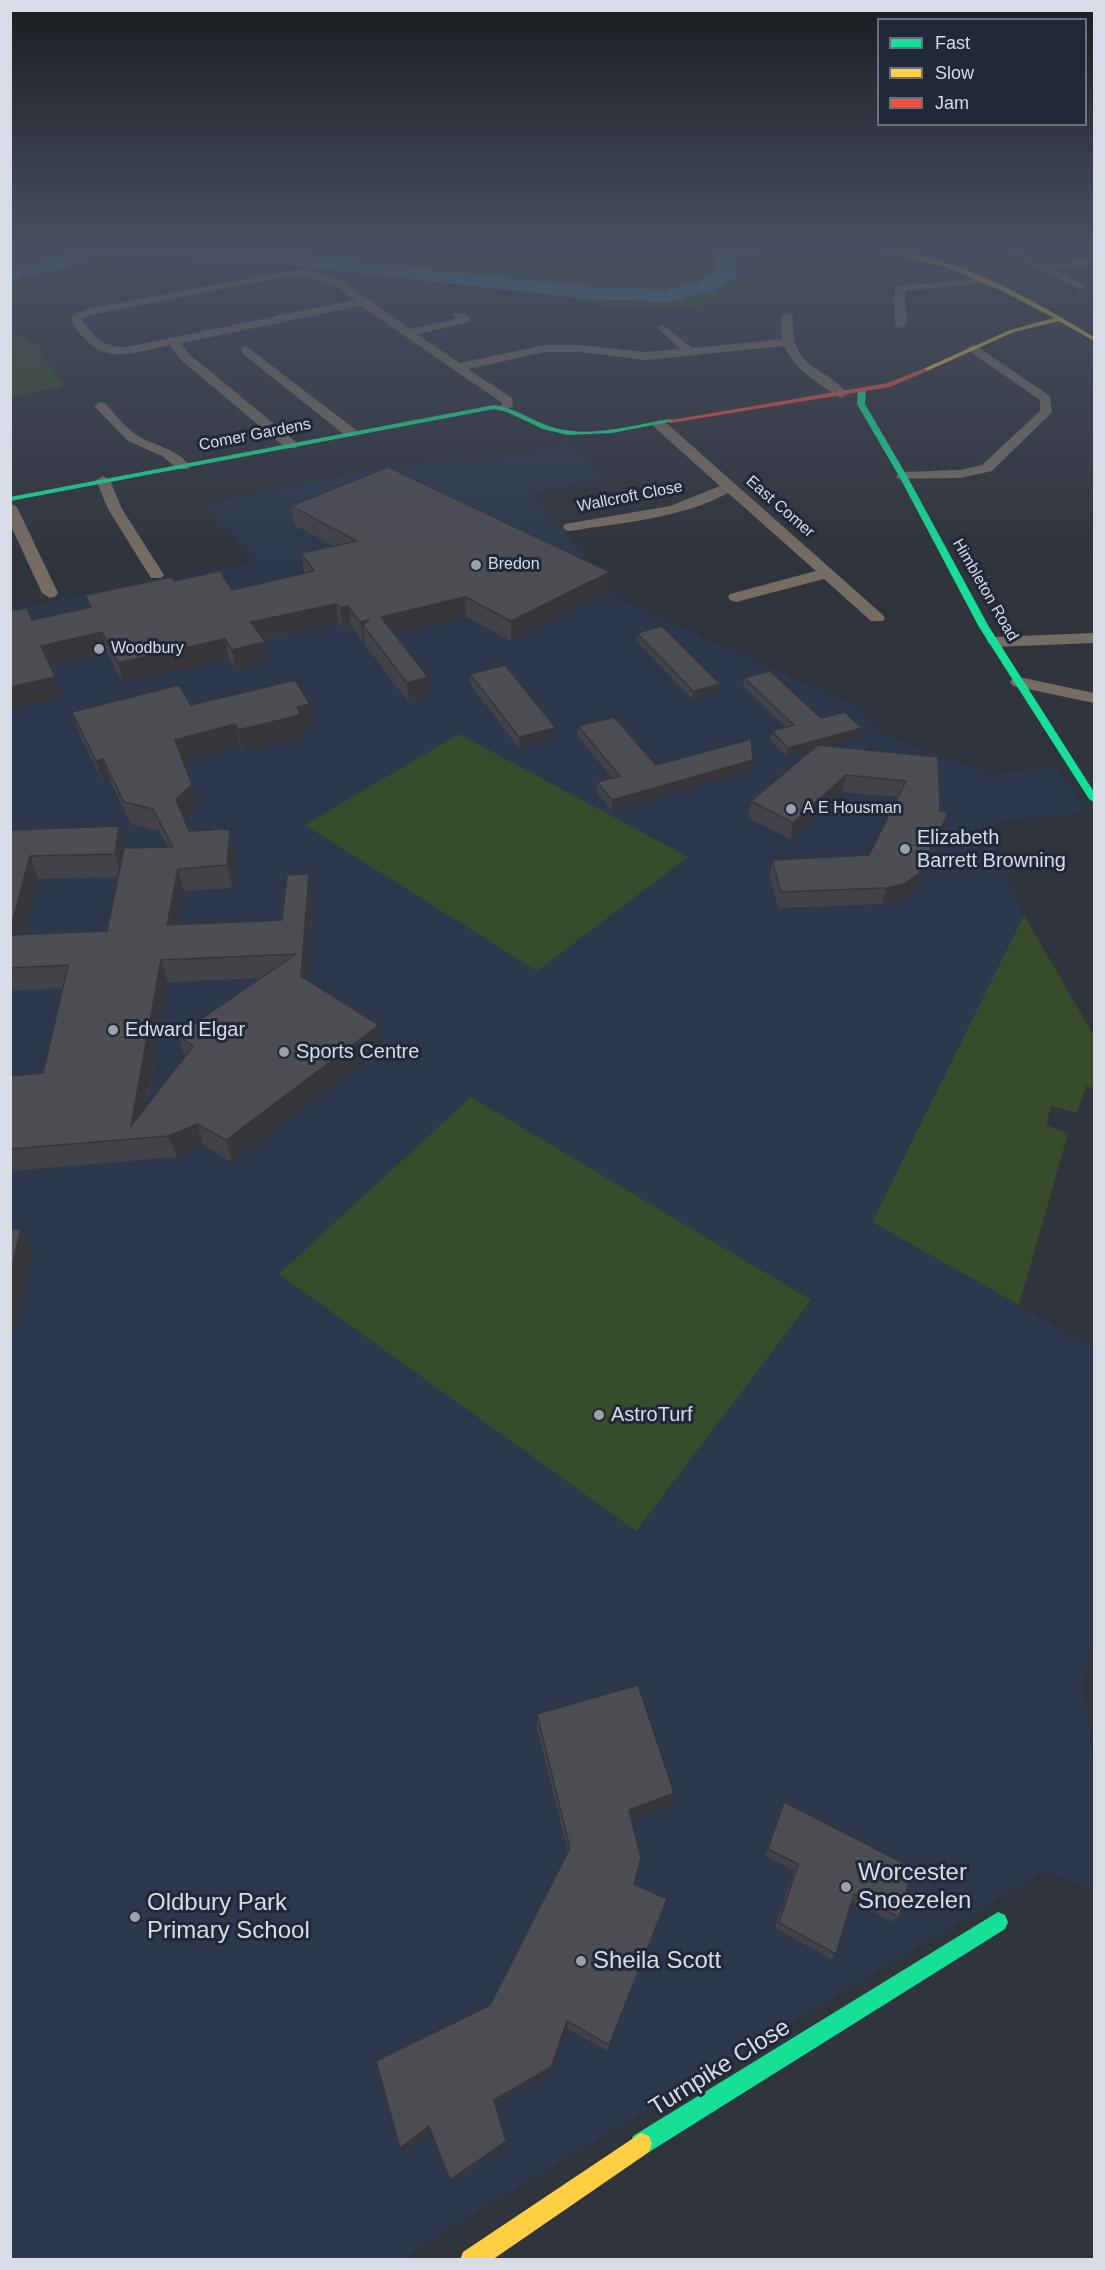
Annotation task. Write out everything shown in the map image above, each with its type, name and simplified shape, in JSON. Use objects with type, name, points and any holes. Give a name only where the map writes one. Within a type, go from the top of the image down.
[{"type":"street","points":[[182,353],[291,445]]},
{"type":"street","points":[[250,353],[351,434]]},
{"type":"street","points":[[438,353],[508,401],[507,406],[518,410],[541,426],[572,433],[610,432],[862,390],[906,379],[961,353]]},
{"type":"street","points":[[460,367],[514,353]]},
{"type":"street","points":[[600,353],[627,356],[665,353]]},
{"type":"street","points":[[792,353],[797,362],[842,394]]},
{"type":"street","points":[[903,476],[960,474],[987,468],[1046,412],[1046,399],[979,353]]},
{"type":"street","name":"Himbleton Road","points":[[862,390],[861,404],[903,476],[984,627],[1095,799]]},
{"type":"street","points":[[84,410],[114,403]]},
{"type":"street","points":[[100,406],[136,440],[158,447],[173,456],[183,466]]},
{"type":"street","name":"Comer Gardens","points":[[10,499],[494,406],[507,406]]},
{"type":"street","name":"East Comer","points":[[659,424],[877,618]]},
{"type":"street","points":[[103,480],[115,508],[152,569],[165,560]]},
{"type":"street","name":"Wallcroft Close","points":[[570,526],[682,507],[729,487]]},
{"type":"street","points":[[10,507],[50,593]]},
{"type":"street","points":[[736,597],[827,573]]},
{"type":"street","points":[[995,642],[1095,638]]},
{"type":"street","points":[[1019,682],[1095,698]]},
{"type":"street","name":"Turnpike Close","points":[[471,2259],[633,2149],[999,1922]]},
{"type":"shaded area","points":[[568,445],[603,478],[532,493],[621,600],[858,707],[884,735],[990,774],[1057,767],[1087,812],[999,821],[988,832],[1024,915],[872,1222],[1094,1348],[1094,1647],[1089,1650],[1083,1688],[1094,1769],[1094,1890],[1044,1871],[402,2259],[11,2259],[10,609],[254,562],[207,505],[325,478],[461,459],[465,465]]},
{"type":"green space","points":[[10,353],[43,353],[64,386],[11,397]]},
{"type":"green space","points":[[459,734],[688,857],[537,971],[305,825]]},
{"type":"green space","points":[[1024,915],[1094,1036],[1094,1088],[1086,1086],[1077,1113],[1051,1106],[1046,1125],[1068,1134],[1019,1305],[872,1222]]},
{"type":"green space","name":"AstroTurf","points":[[471,1097],[811,1300],[636,1531],[279,1274]]},
{"type":"building","points":[[388,467],[610,572],[511,621],[465,597],[381,617],[428,677],[407,683],[363,625],[369,620],[360,622],[348,606],[340,608],[336,604],[251,622],[265,642],[232,650],[225,639],[118,663],[102,632],[41,646],[55,677],[10,687],[10,611],[27,608],[32,620],[91,607],[85,595],[172,577],[174,581],[220,571],[232,590],[314,571],[301,553],[357,541],[291,506]]},
{"type":"building","points":[[662,626],[720,684],[693,691],[637,633]]},
{"type":"building","points":[[505,665],[556,728],[519,737],[470,674]]},
{"type":"building","points":[[770,671],[821,718],[845,712],[862,728],[788,748],[772,731],[794,725],[744,678]]},
{"type":"building","points":[[295,680],[310,704],[297,707],[301,715],[238,730],[235,724],[175,740],[192,784],[176,799],[189,831],[230,829],[227,865],[178,869],[167,925],[282,920],[287,875],[309,874],[301,976],[379,1025],[226,1140],[197,1124],[169,1136],[10,1149],[10,1076],[43,1073],[68,965],[10,968],[10,935],[107,931],[124,848],[173,847],[153,809],[124,802],[103,759],[96,761],[72,712],[179,685],[191,705]],"holes":[[[296,954],[178,1035],[193,1046],[131,1126],[161,960]]]},
{"type":"building","points":[[614,717],[656,765],[751,739],[753,760],[612,800],[597,782],[620,776],[578,726]]},
{"type":"building","points":[[818,745],[938,757],[940,811],[948,813],[919,873],[905,884],[886,888],[781,892],[772,860],[869,855],[906,781],[846,775],[793,823],[751,801]]},
{"type":"building","points":[[119,826],[115,854],[30,856],[10,931],[10,830]]},
{"type":"building","points":[[10,1229],[21,1229],[10,1275]]},
{"type":"building","name":"Sheila Scott","points":[[638,1685],[674,1793],[629,1810],[641,1858],[634,1884],[667,1899],[609,2045],[567,2021],[551,2067],[494,2100],[506,2141],[450,2180],[429,2126],[400,2148],[376,2061],[490,2005],[570,1848],[537,1714]]},
{"type":"building","name":"Worcester Snoezelen","points":[[784,1802],[913,1868],[899,1917],[854,1894],[836,1954],[779,1923],[798,1864],[768,1849]]},
{"type":"traffic: fast","points":[[862,390],[861,404],[903,476],[984,627],[1094,799]]},
{"type":"traffic: fast","points":[[10,499],[494,407],[510,410],[554,430],[568,432],[598,433],[670,421]]},
{"type":"traffic: fast","points":[[641,2144],[998,1922]]},
{"type":"traffic: slow","points":[[925,370],[963,353]]},
{"type":"traffic: slow","points":[[471,2260],[641,2144]]},
{"type":"traffic: jam","points":[[670,421],[890,385],[925,370]]},
{"type":"place","name":"Bredon","points":[[476,565]]},
{"type":"place","name":"Woodbury","points":[[99,649]]},
{"type":"place","name":"A E Housman","points":[[791,809]]},
{"type":"place","name":"Elizabeth Barrett Browning","points":[[905,849]]},
{"type":"place","name":"Edward Elgar","points":[[113,1030]]},
{"type":"place","name":"Sports Centre","points":[[284,1052]]},
{"type":"place","name":"AstroTurf","points":[[599,1415]]},
{"type":"place","name":"Worcester Snoezelen","points":[[846,1887]]},
{"type":"place","name":"Oldbury Park Primary School","points":[[135,1917]]},
{"type":"place","name":"Sheila Scott","points":[[581,1961]]}]
